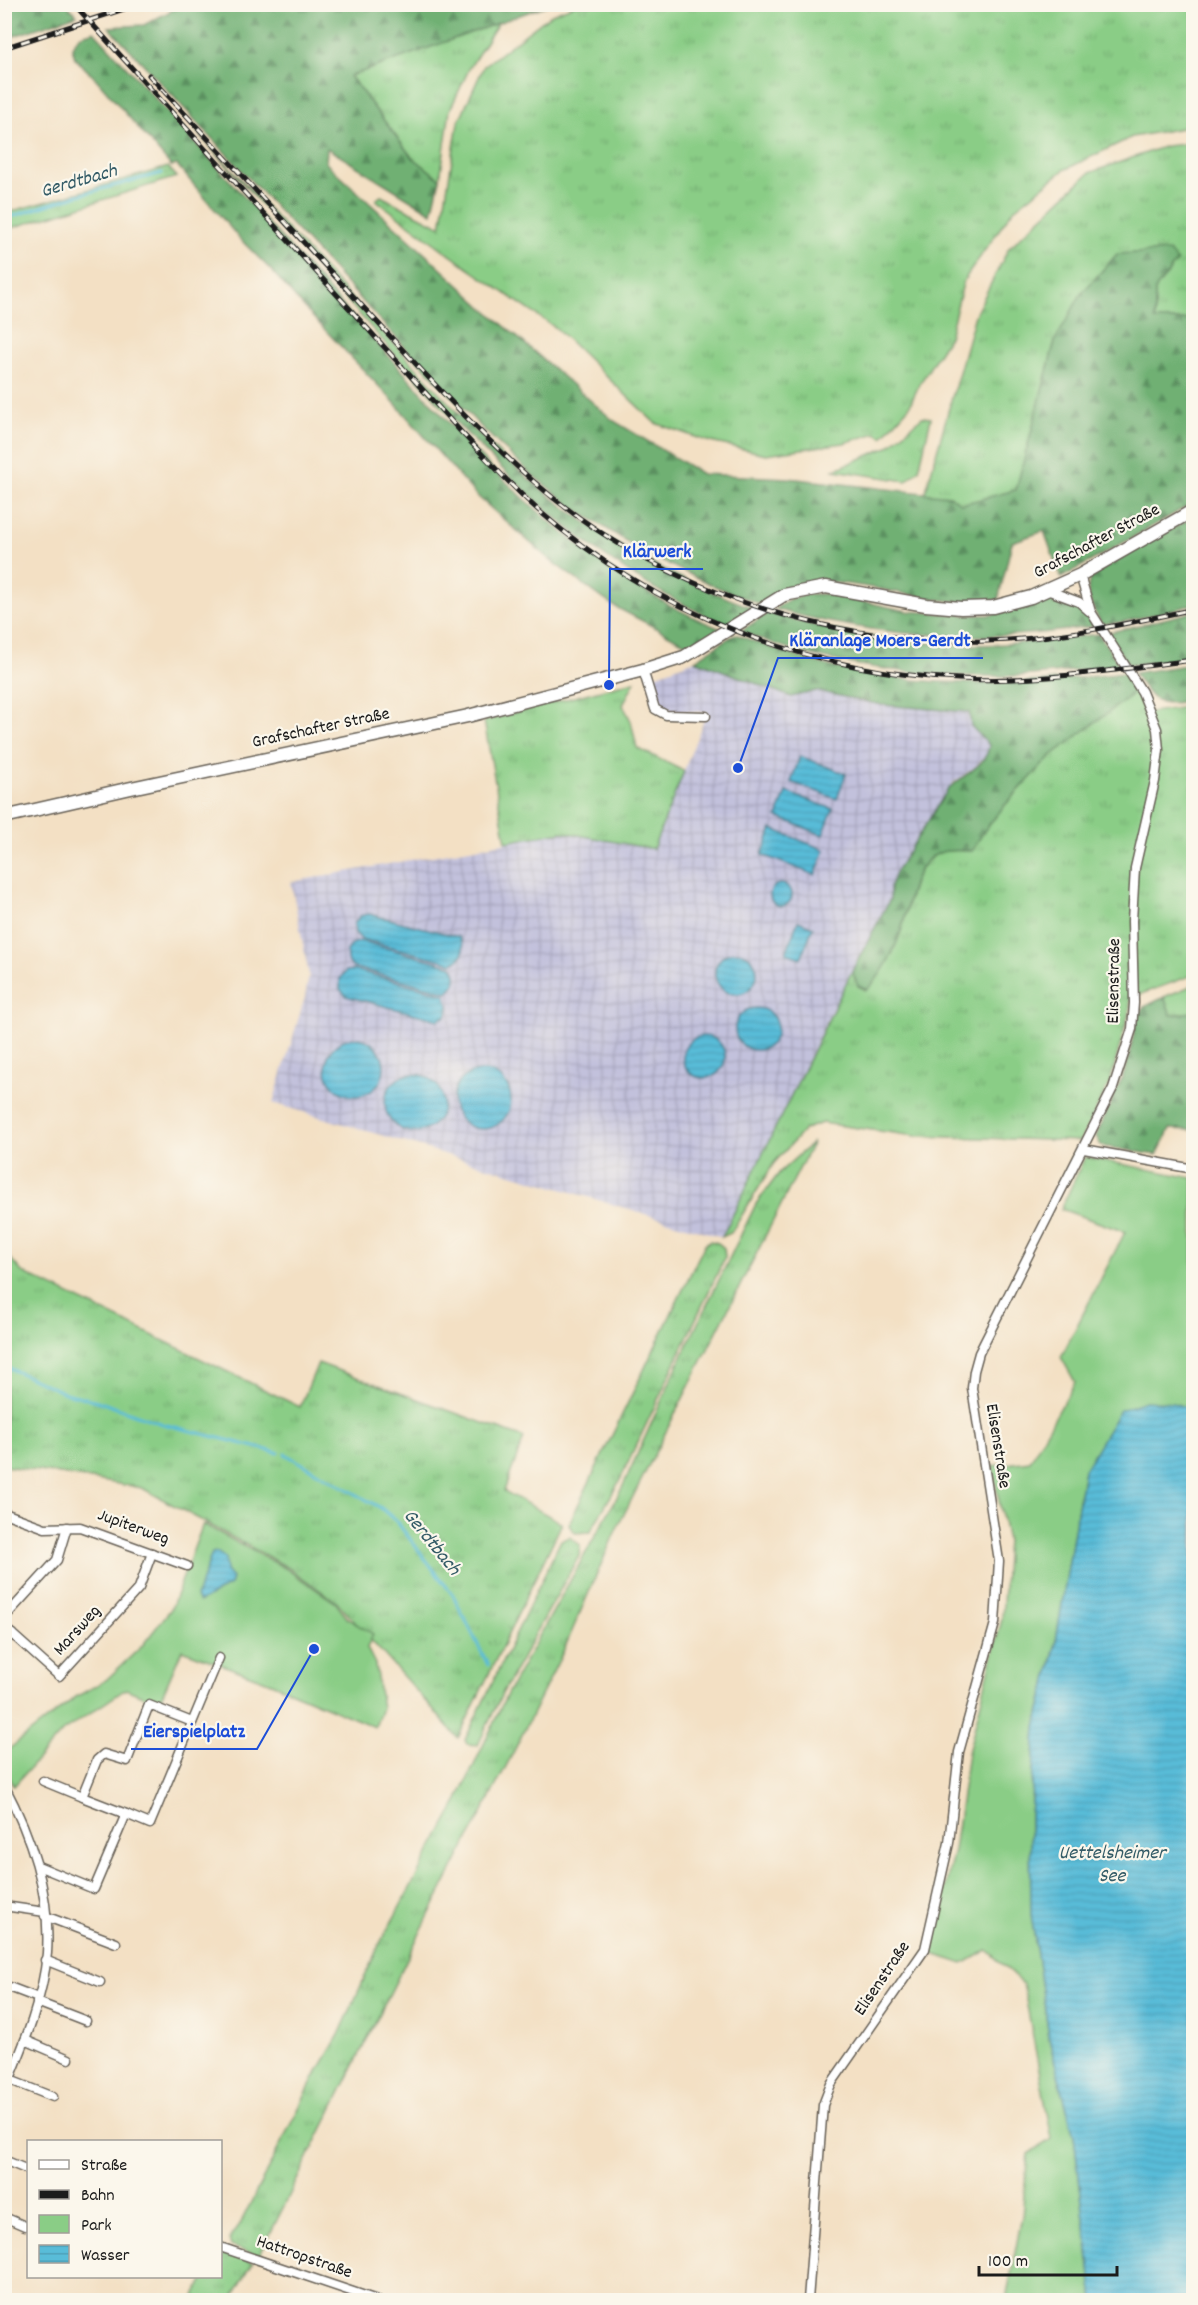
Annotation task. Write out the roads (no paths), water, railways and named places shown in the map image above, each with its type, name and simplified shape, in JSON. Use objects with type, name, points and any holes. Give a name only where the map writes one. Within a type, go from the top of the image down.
[{"type":"main road","name":"Grafschafter Straße","points":[[4,817],[468,716],[643,670],[684,657],[784,595],[796,591],[826,587],[926,605],[961,608],[993,607],[1031,597],[1080,575],[1194,510]]},
{"type":"street","name":"Elisenstraße","points":[[808,2301],[825,2095],[925,1949],[949,1843],[959,1752],[995,1623],[999,1561],[972,1388],[974,1371],[979,1353],[1113,1088],[1132,1029],[1134,1003],[1132,921],[1135,868],[1155,781],[1159,750],[1157,729],[1151,709],[1091,612],[1080,575]]},
{"type":"street","name":"Elisenstraße","points":[[1047,590],[1078,602],[1091,612]]},
{"type":"street","points":[[643,670],[655,709],[666,715],[706,716]]},
{"type":"street","points":[[1084,1149],[1194,1170]]},
{"type":"street","name":"Jupiterweg","points":[[4,1513],[45,1528],[80,1527],[187,1566]]},
{"type":"street","points":[[5,1618],[57,1560],[67,1527]]},
{"type":"street","name":"Marsweg","points":[[8,1631],[59,1676],[139,1588],[152,1553]]},
{"type":"street","points":[[4,1642],[8,1631]]},
{"type":"street","points":[[43,1781],[150,1824],[219,1658]]},
{"type":"street","points":[[82,1797],[97,1760],[104,1754],[127,1761],[149,1705],[192,1722]]},
{"type":"street","points":[[4,1785],[21,1818],[38,1866],[45,1914],[45,1960],[38,2000],[4,2093]]},
{"type":"street","points":[[38,1866],[94,1889],[126,1814]]},
{"type":"street","points":[[4,1906],[45,1914],[116,1944]]},
{"type":"street","points":[[45,1960],[100,1982]]},
{"type":"street","points":[[4,1985],[86,2021]]},
{"type":"street","points":[[25,2040],[69,2059]]},
{"type":"street","points":[[8,2078],[54,2097]]},
{"type":"street","points":[[4,2160],[27,2170]]},
{"type":"street","points":[[4,2217],[25,2226]]},
{"type":"street","name":"Hattropstraße","points":[[222,2248],[377,2301]]},
{"type":"water","points":[[800,756],[846,774],[837,799],[791,782]]},
{"type":"water","points":[[786,792],[833,809],[823,835],[777,817]]},
{"type":"water","points":[[772,829],[825,850],[815,875],[762,855]]},
{"type":"water","points":[[781,884],[789,887],[792,895],[789,903],[781,906],[773,903],[770,895],[773,887]]},
{"type":"water","points":[[369,914],[459,937],[463,945],[462,955],[452,963],[361,939],[355,933],[354,924],[360,916]]},
{"type":"water","points":[[798,921],[813,927],[801,958],[786,953]]},
{"type":"water","points":[[360,941],[452,966],[456,973],[455,983],[447,992],[352,967],[348,961],[347,951],[352,944]]},
{"type":"water","points":[[736,952],[751,958],[757,973],[751,988],[736,994],[721,988],[715,973],[721,958]]},
{"type":"water","points":[[354,970],[445,994],[449,1008],[446,1016],[438,1020],[346,996],[340,989],[340,979],[346,971]]},
{"type":"water","points":[[756,1008],[771,1014],[777,1029],[771,1044],[756,1050],[741,1044],[735,1029],[741,1014]]},
{"type":"water","points":[[704,1036],[719,1042],[725,1057],[719,1072],[704,1078],[689,1072],[683,1057],[689,1042]]},
{"type":"water","points":[[355,1038],[371,1043],[379,1051],[384,1067],[379,1083],[371,1091],[355,1096],[339,1091],[331,1083],[326,1067],[331,1051],[339,1043]]},
{"type":"water","points":[[482,1071],[498,1076],[506,1084],[511,1100],[506,1116],[498,1124],[482,1129],[466,1124],[458,1116],[453,1100],[458,1084],[466,1076]]},
{"type":"water","points":[[414,1074],[430,1079],[438,1087],[443,1103],[438,1119],[430,1127],[414,1132],[398,1127],[390,1119],[385,1103],[390,1087],[398,1079]]},
{"type":"water","name":"Uettelsheimer See","points":[[1145,1401],[1173,1403],[1193,1410],[1193,2300],[1094,2300],[1074,2136],[1050,2043],[1031,1914],[1030,1817],[1036,1727],[1055,1647],[1084,1470],[1120,1410]]},
{"type":"water","points":[[217,1552],[225,1558],[226,1571],[232,1578],[230,1585],[199,1602],[196,1597],[212,1553]]},
{"type":"waterway","name":"Gerdtbach","points":[[4,219],[75,196],[162,173]]},
{"type":"waterway","name":"Gerdtbach","points":[[4,1366],[65,1393],[94,1400],[163,1424],[279,1453]]},
{"type":"waterway","name":"Gerdtbach","points":[[285,1454],[381,1508],[397,1522],[453,1595],[488,1665]]},
{"type":"railway","points":[[74,4],[499,472],[538,510],[583,546],[631,578],[682,606],[734,630],[789,649],[844,664],[901,674],[959,679],[1018,679],[1194,660]]},
{"type":"railway","points":[[4,48],[139,4]]},
{"type":"railway","points":[[149,75],[467,418],[532,480],[580,518],[632,551],[687,579],[744,602],[804,620],[865,633],[926,640],[1013,640],[1065,634],[1194,609]]},
{"type":"place","name":"Klärwerk","points":[[609,685]]},
{"type":"place","name":"Kläranlage Moers-Gerdt","points":[[738,768]]},
{"type":"place","name":"Eierspielplatz","points":[[314,1649]]}]
